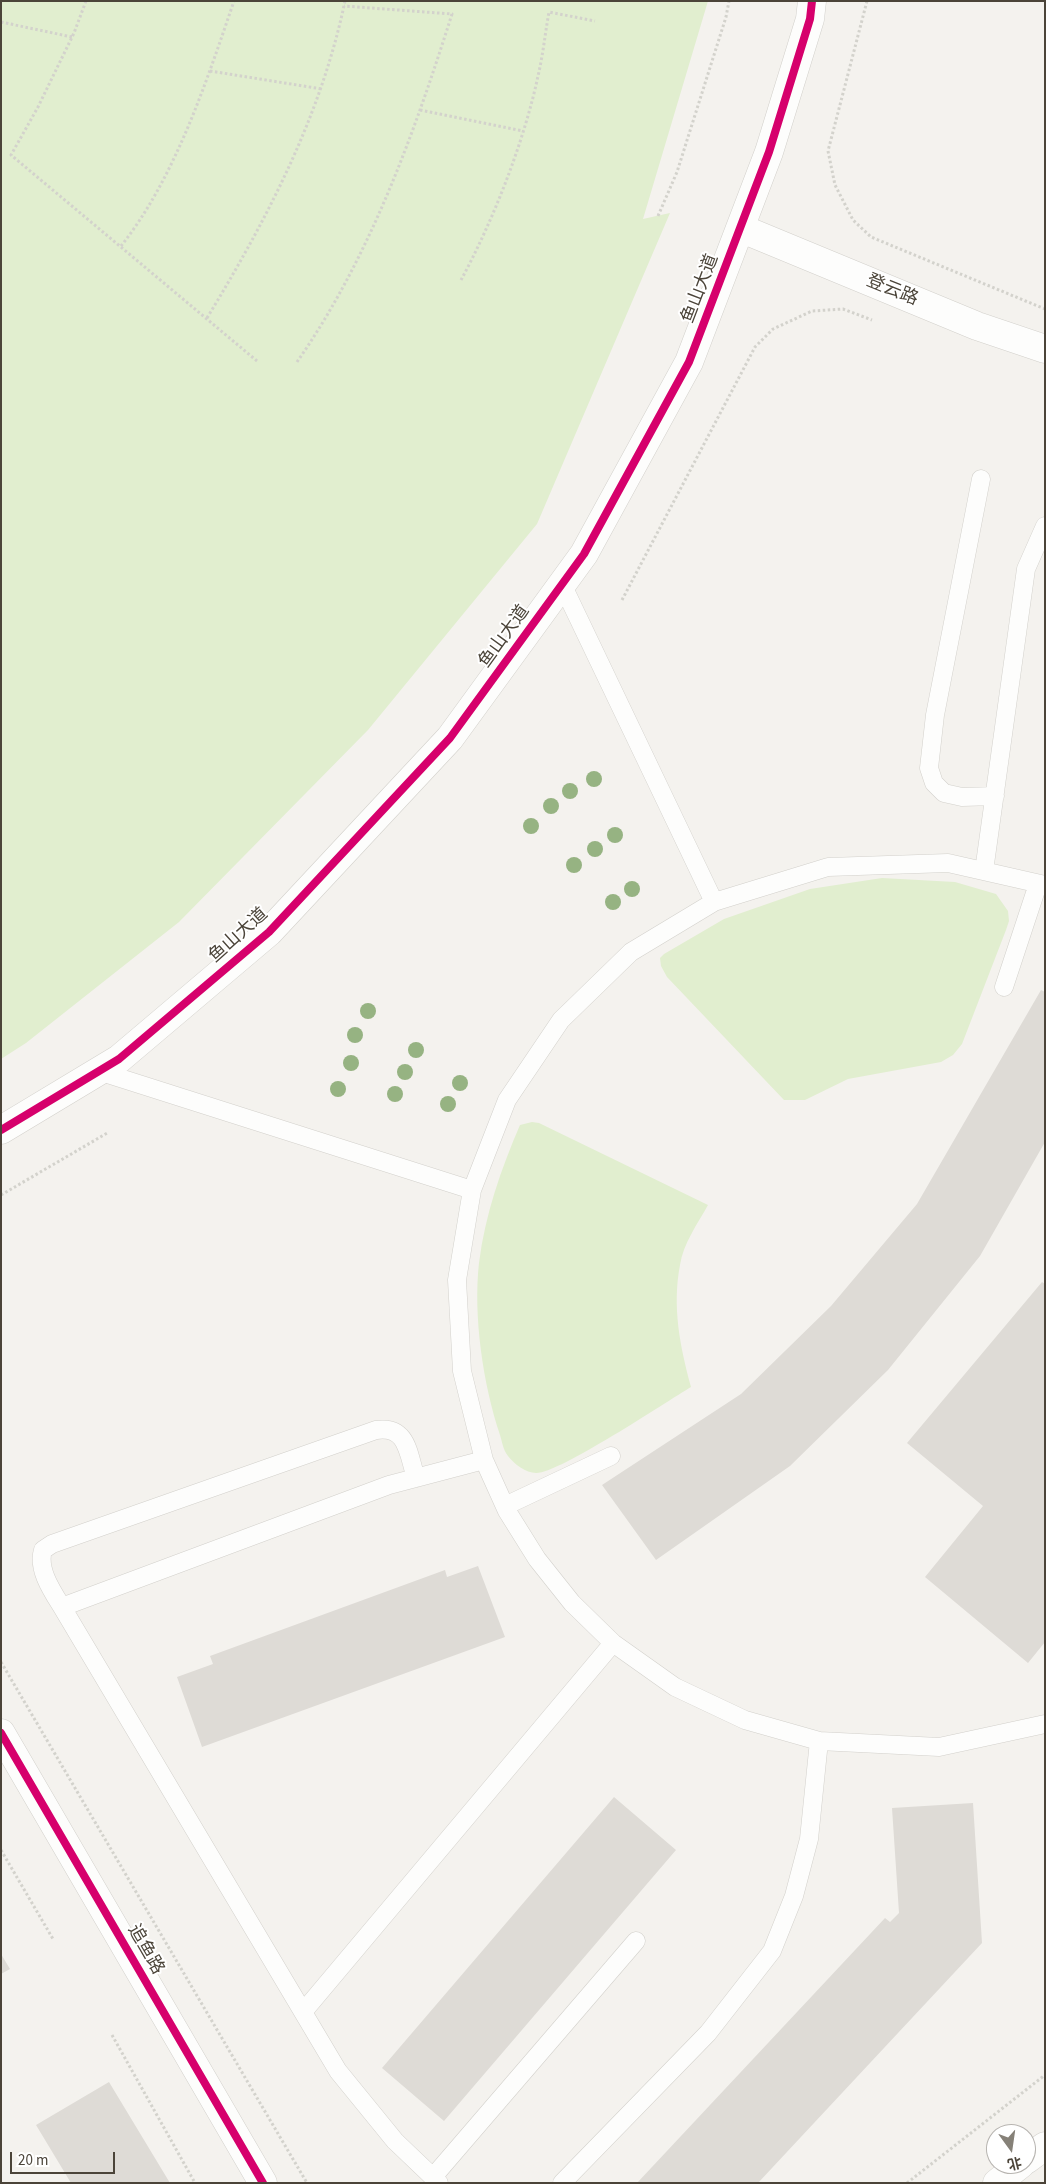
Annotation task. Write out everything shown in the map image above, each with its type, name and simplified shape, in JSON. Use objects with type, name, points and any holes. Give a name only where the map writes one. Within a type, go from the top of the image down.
[{"type":"street","name":"鱼山大道","points":[[1,1130],[119,1058],[269,932],[450,738],[584,554],[689,362],[770,152],[810,19],[812,1]]},
{"type":"street","name":"登云路","points":[[740,228],[977,326],[1045,349]]},
{"type":"street","name":"追鱼路","points":[[1,1733],[263,2183]]},
{"type":"street","points":[[997,2183],[1008,2174]]},
{"type":"lane","points":[[981,479],[935,715],[929,768],[934,783],[944,793],[962,797],[994,796]]},
{"type":"lane","points":[[984,871],[1026,569],[1045,526]]},
{"type":"lane","points":[[562,584],[714,902]]},
{"type":"lane","points":[[1004,986],[1042,885],[948,863],[828,867],[714,902],[631,952],[561,1020],[507,1100],[472,1190],[457,1280],[462,1371],[484,1460],[505,1506],[537,1559],[572,1603],[613,1643],[675,1687],[745,1720],[819,1741],[939,1747],[1044,1726]]},
{"type":"lane","points":[[98,1071],[472,1190]]},
{"type":"lane","points":[[416,1478],[404,1440],[398,1432],[388,1428],[376,1430],[52,1544],[43,1550],[41,1556],[42,1567],[62,1607],[338,2071],[395,2141],[436,2180],[636,1941]]},
{"type":"lane","points":[[505,1506],[611,1456]]},
{"type":"lane","points":[[62,1607],[389,1485],[484,1460]]},
{"type":"lane","points":[[303,2012],[613,1643]]},
{"type":"lane","points":[[562,2183],[708,2033],[772,1951],[794,1896],[809,1839],[819,1741]]},
{"type":"path","points":[[86,1],[72,37],[38,107],[11,155],[257,361]]},
{"type":"path","points":[[121,246],[138,225],[166,175],[210,71],[234,1]]},
{"type":"path","points":[[207,318],[279,191],[322,89],[345,1]]},
{"type":"path","points":[[658,216],[677,172],[726,17],[729,1]]},
{"type":"path","points":[[867,1],[828,151],[835,185],[853,220],[871,237],[1045,309]]},
{"type":"path","points":[[297,362],[358,259],[400,163],[452,14],[344,6]]},
{"type":"path","points":[[461,280],[479,247],[523,131],[538,77],[549,12],[595,20]]},
{"type":"path","points":[[1,22],[72,37]]},
{"type":"path","points":[[210,71],[322,89]]},
{"type":"path","points":[[420,110],[523,131]]},
{"type":"path","points":[[622,600],[755,347],[773,329],[812,311],[842,309],[879,323]]},
{"type":"path","points":[[1,1195],[109,1132]]},
{"type":"path","points":[[1,1662],[307,2183]]},
{"type":"path","points":[[1,1850],[53,1939]]},
{"type":"path","points":[[112,2035],[195,2183]]},
{"type":"path","points":[[907,2183],[1045,2075]]},
{"type":"green space","points":[[1,1],[708,1],[643,219],[670,213],[537,524],[368,730],[179,922],[26,1043],[1,1059]]},
{"type":"green space","points":[[882,878],[955,882],[996,894],[1008,911],[1009,921],[1006,930],[962,1044],[953,1055],[941,1062],[848,1079],[805,1100],[784,1100],[667,977],[661,966],[660,958],[724,919],[810,889]]},
{"type":"green space","points":[[532,1122],[539,1123],[708,1205],[684,1249],[678,1281],[678,1326],[691,1387],[588,1450],[548,1470],[536,1473],[524,1470],[517,1465],[508,1456],[504,1448],[484,1372],[477,1305],[479,1263],[485,1227],[495,1192],[506,1158],[520,1125]]},
{"type":"building","points":[[1041,990],[1045,992],[1045,1142],[980,1256],[888,1370],[790,1466],[656,1560],[602,1485],[741,1394],[831,1306],[917,1204]]},
{"type":"building","points":[[1042,1282],[1045,1284],[1045,1642],[1028,1663],[925,1577],[983,1506],[907,1443]]},
{"type":"building","points":[[478,1566],[505,1637],[202,1747],[177,1677],[213,1664],[210,1656],[445,1570],[447,1577]]},
{"type":"building","points":[[614,1797],[676,1850],[444,2121],[382,2068]]},
{"type":"building","points":[[973,1803],[982,1943],[758,2183],[637,2183],[885,1918],[890,1922],[899,1913],[892,1808]]},
{"type":"building","points":[[1,1954],[10,1969],[1,1974]]},
{"type":"building","points":[[109,2082],[170,2183],[71,2183],[36,2125]]},
{"type":"cycle path","points":[[1,1130],[119,1059],[269,932],[450,738],[584,554],[689,362],[769,152],[810,19],[812,1]]},
{"type":"cycle path","points":[[1,1733],[263,2183]]}]
